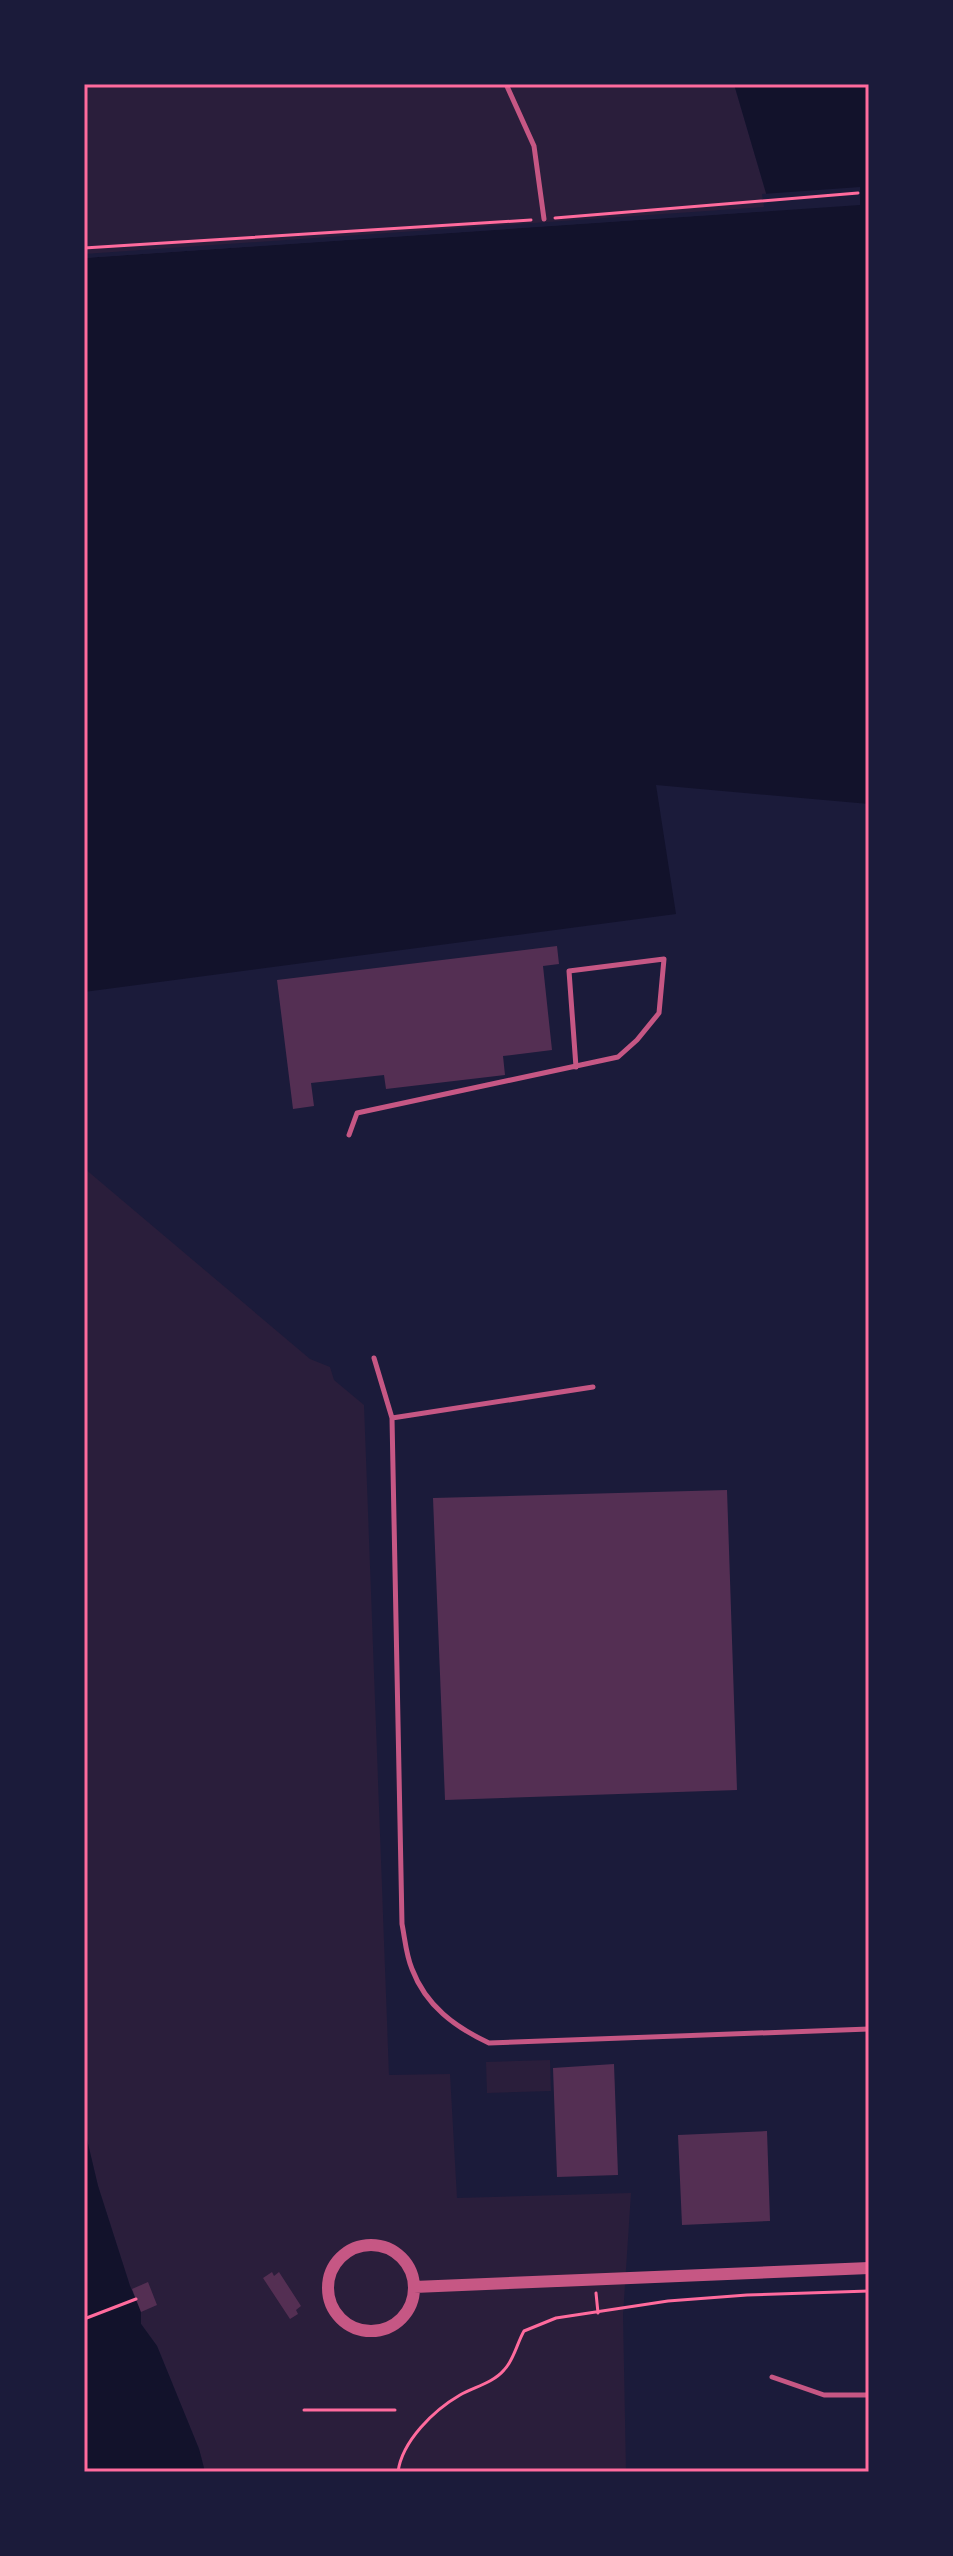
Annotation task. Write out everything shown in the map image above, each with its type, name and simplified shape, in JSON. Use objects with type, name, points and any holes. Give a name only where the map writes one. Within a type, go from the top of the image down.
[{"type":"street","points":[[371,2244],[382,2246],[401,2257],[412,2276],[414,2287],[412,2301],[395,2324],[370,2331],[347,2324],[338,2316],[328,2294],[331,2270],[338,2259],[347,2251],[371,2244]]},
{"type":"street","points":[[414,2287],[869,2268]]},
{"type":"lane","points":[[506,84],[534,146],[544,219]]},
{"type":"lane","points":[[349,1135],[357,1113],[576,1067],[618,1057],[659,1013],[664,959],[569,971],[576,1067]]},
{"type":"lane","points":[[374,1358],[392,1418],[402,1924],[411,1968],[432,2005],[462,2030],[489,2043],[869,2029]]},
{"type":"lane","points":[[392,1418],[593,1387]]},
{"type":"lane","points":[[772,2377],[824,2395],[869,2395]]},
{"type":"path","points":[[84,248],[544,219],[858,193]]},
{"type":"path","points":[[398,2472],[410,2442],[430,2419],[449,2402],[506,2370],[524,2331],[542,2323],[556,2318],[668,2301],[869,2291]]},
{"type":"path","points":[[84,2319],[136,2299]]},
{"type":"path","points":[[304,2410],[395,2410]]},
{"type":"shaded area","points":[[84,84],[734,84],[766,193],[768,211],[84,258]]},
{"type":"shaded area","points":[[734,84],[869,84],[869,804],[656,785],[676,914],[84,992],[84,258],[767,211],[766,193]]},
{"type":"shaded area","points":[[84,1168],[310,1359],[330,1367],[334,1380],[364,1405],[389,2075],[450,2074],[457,2198],[631,2193],[623,2315],[626,2472],[205,2472],[199,2449],[157,2346],[141,2324],[141,2311],[98,2186],[84,2127]]},
{"type":"shaded area","points":[[550,2060],[551,2091],[487,2093],[486,2062]]},
{"type":"shaded area","points":[[84,2127],[98,2186],[141,2312],[141,2324],[157,2346],[199,2449],[205,2472],[84,2472]]},
{"type":"pier","points":[[860,187],[860,205],[84,258],[84,254],[764,207],[762,194]]},
{"type":"building","points":[[557,946],[559,964],[543,966],[552,1050],[503,1056],[505,1075],[386,1089],[384,1075],[311,1083],[314,1106],[293,1109],[277,980]]},
{"type":"building","points":[[727,1490],[737,1790],[445,1800],[433,1498]]},
{"type":"building","points":[[614,2064],[618,2175],[557,2177],[553,2068]]},
{"type":"building","points":[[767,2131],[770,2221],[682,2225],[678,2135]]},
{"type":"building","points":[[272,2272],[274,2276],[279,2272],[301,2306],[296,2310],[298,2314],[290,2319],[263,2278]]},
{"type":"building","points":[[148,2282],[157,2305],[141,2312],[132,2289]]}]
